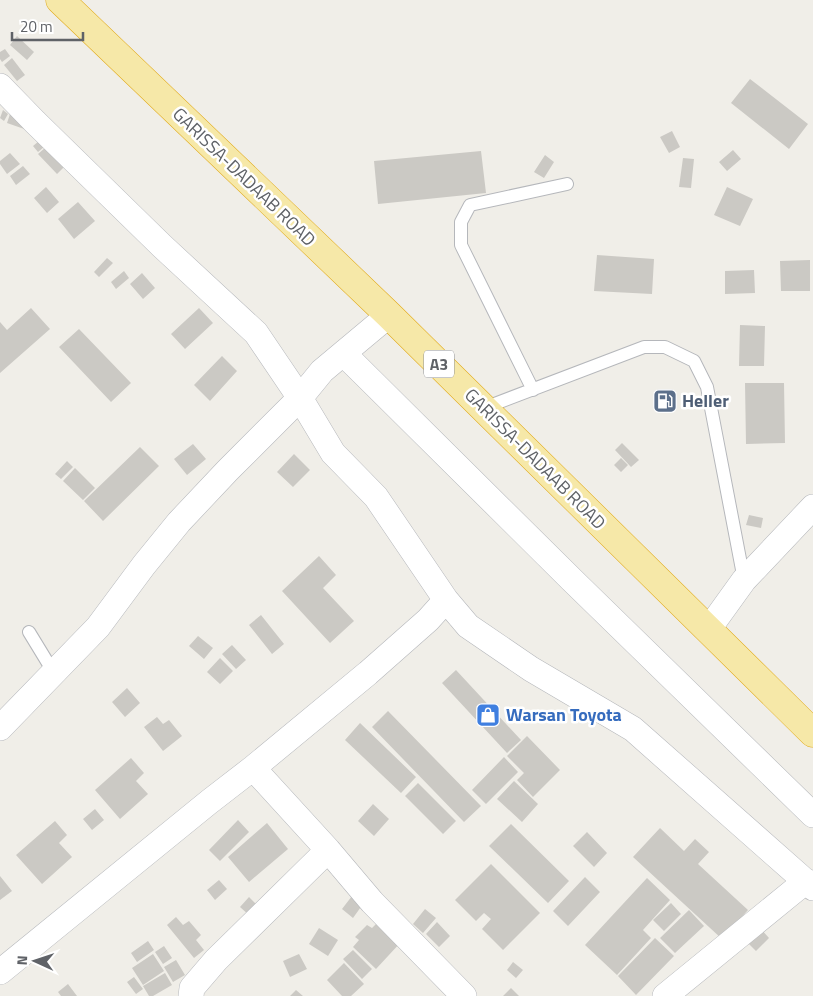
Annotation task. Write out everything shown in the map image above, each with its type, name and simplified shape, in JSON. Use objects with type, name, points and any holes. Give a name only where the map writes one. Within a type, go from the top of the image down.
[{"type":"highway","name":"GARISSA-DADAAB ROAD","points":[[60,0],[389,315],[813,733]]},
{"type":"street","points":[[0,86],[148,232],[256,333],[300,398],[332,453],[376,497],[446,600],[468,626],[531,669],[633,729],[810,885],[665,996]]},
{"type":"street","points":[[0,728],[98,627],[144,565],[180,522],[228,470],[300,398],[322,372],[389,315]]},
{"type":"street","points":[[344,354],[813,815]]},
{"type":"street","points":[[708,630],[744,580],[813,507]]},
{"type":"street","points":[[0,972],[368,673],[428,620],[446,600]]},
{"type":"street","points":[[253,768],[328,850],[372,902],[464,996]]},
{"type":"street","points":[[191,996],[192,988],[216,960],[328,850]]},
{"type":"lane","points":[[533,390],[461,245],[461,222],[470,205],[567,184]]},
{"type":"lane","points":[[484,408],[644,347],[666,347],[694,361],[707,387],[744,580]]},
{"type":"lane","points":[[28,632],[54,673]]},
{"type":"building","points":[[17,36],[34,52],[27,60],[10,45]]},
{"type":"building","points":[[5,49],[10,56],[2,62],[0,52]]},
{"type":"building","points":[[12,58],[25,75],[17,81],[4,65]]},
{"type":"building","points":[[750,79],[808,124],[789,149],[731,103]]},
{"type":"building","points":[[3,110],[8,114],[4,121],[0,118]]},
{"type":"building","points":[[10,114],[30,131],[7,123]]},
{"type":"building","points":[[672,131],[680,147],[669,153],[660,137]]},
{"type":"building","points":[[39,141],[44,147],[38,152],[33,146]]},
{"type":"building","points":[[46,147],[64,167],[57,174],[38,154]]},
{"type":"building","points":[[733,150],[741,159],[727,171],[719,162]]},
{"type":"building","points":[[481,151],[486,193],[378,204],[374,161]]},
{"type":"building","points":[[10,153],[20,164],[7,174],[0,161]]},
{"type":"building","points":[[545,155],[554,162],[544,178],[534,172]]},
{"type":"building","points":[[683,158],[694,159],[691,188],[679,187]]},
{"type":"building","points":[[23,166],[30,174],[16,185],[10,176]]},
{"type":"building","points":[[46,187],[59,202],[47,213],[34,198]]},
{"type":"building","points":[[727,187],[753,199],[740,226],[714,215]]},
{"type":"building","points":[[78,202],[95,221],[74,239],[58,219]]},
{"type":"building","points":[[597,255],[654,259],[652,294],[594,291]]},
{"type":"building","points":[[107,258],[113,263],[99,277],[94,272]]},
{"type":"building","points":[[810,260],[810,291],[781,291],[780,261]]},
{"type":"building","points":[[754,270],[755,293],[725,294],[725,271]]},
{"type":"building","points":[[124,271],[129,278],[116,289],[111,282]]},
{"type":"building","points":[[142,273],[155,288],[143,299],[130,284]]},
{"type":"building","points":[[31,308],[50,329],[0,373],[0,322],[7,330]]},
{"type":"building","points":[[199,308],[213,323],[185,349],[171,334]]},
{"type":"building","points":[[740,325],[765,326],[764,366],[739,366]]},
{"type":"building","points":[[79,329],[131,383],[111,402],[59,347]]},
{"type":"building","points":[[222,356],[237,371],[210,401],[194,385]]},
{"type":"building","points":[[745,383],[784,383],[785,443],[746,444]]},
{"type":"building","points":[[622,443],[639,460],[631,467],[615,450]]},
{"type":"building","points":[[193,444],[206,459],[187,475],[174,459]]},
{"type":"building","points":[[140,447],[159,466],[103,521],[84,501]]},
{"type":"building","points":[[294,454],[310,470],[293,487],[277,472]]},
{"type":"building","points":[[621,458],[628,465],[621,472],[614,465]]},
{"type":"building","points":[[67,461],[73,467],[61,479],[55,474]]},
{"type":"building","points":[[75,468],[95,488],[83,500],[63,481]]},
{"type":"building","points":[[749,515],[763,518],[761,528],[746,525]]},
{"type":"building","points":[[319,556],[336,575],[323,588],[354,621],[330,643],[282,591]]},
{"type":"building","points":[[261,615],[284,644],[272,654],[249,625]]},
{"type":"building","points":[[198,636],[213,648],[204,659],[189,646]]},
{"type":"building","points":[[232,645],[246,660],[236,669],[222,654]]},
{"type":"building","points":[[220,658],[233,671],[220,684],[207,672]]},
{"type":"building","points":[[456,670],[521,740],[507,753],[442,683]]},
{"type":"building","points":[[127,688],[140,703],[125,717],[112,702]]},
{"type":"building","points":[[388,711],[481,806],[464,822],[372,727]]},
{"type":"building","points":[[157,717],[163,724],[169,720],[182,736],[163,751],[144,727]]},
{"type":"building","points":[[360,723],[416,777],[401,793],[345,740]]},
{"type":"building","points":[[527,736],[560,770],[533,797],[517,780],[524,773],[507,756]]},
{"type":"building","points":[[504,757],[518,772],[486,804],[472,790]]},
{"type":"building","points":[[131,758],[144,773],[136,781],[148,794],[120,819],[95,790]]},
{"type":"building","points":[[514,781],[538,804],[522,822],[497,799]]},
{"type":"building","points":[[418,783],[456,821],[443,834],[405,796]]},
{"type":"building","points":[[373,804],[389,819],[374,836],[358,821]]},
{"type":"building","points":[[95,809],[104,820],[92,830],[83,819]]},
{"type":"building","points":[[238,820],[249,832],[220,861],[209,850]]},
{"type":"building","points":[[55,821],[67,835],[59,843],[72,857],[42,884],[16,855]]},
{"type":"building","points":[[267,823],[288,849],[249,882],[228,857]]},
{"type":"building","points":[[511,824],[569,881],[548,903],[489,846]]},
{"type":"building","points":[[660,828],[684,851],[695,839],[709,852],[698,864],[748,910],[722,939],[633,857]]},
{"type":"building","points":[[587,832],[607,853],[594,867],[573,846]]},
{"type":"building","points":[[491,864],[540,913],[503,950],[482,929],[491,919],[484,913],[476,921],[455,900]]},
{"type":"building","points":[[0,876],[12,891],[0,900]]},
{"type":"building","points":[[585,877],[600,892],[568,926],[553,911]]},
{"type":"building","points":[[647,878],[670,900],[643,930],[651,938],[617,975],[585,945]]},
{"type":"building","points":[[219,880],[227,889],[215,900],[207,890]]},
{"type":"building","points":[[352,896],[363,904],[353,918],[342,909]]},
{"type":"building","points":[[249,897],[259,907],[250,916],[240,907]]},
{"type":"building","points":[[671,903],[681,914],[664,931],[653,920]]},
{"type":"building","points":[[425,909],[436,918],[423,933],[413,924]]},
{"type":"building","points":[[689,910],[704,926],[675,953],[660,938]]},
{"type":"building","points":[[176,917],[183,925],[189,921],[201,935],[196,940],[204,950],[194,958],[167,925]]},
{"type":"building","points":[[379,921],[401,942],[376,969],[353,947],[359,940],[355,937],[367,925],[372,928]]},
{"type":"building","points":[[437,922],[450,936],[439,947],[426,934]]},
{"type":"building","points":[[319,928],[338,940],[328,956],[309,944]]},
{"type":"building","points":[[760,928],[769,938],[756,951],[746,941]]},
{"type":"building","points":[[655,938],[674,956],[636,995],[618,976]]},
{"type":"building","points":[[148,941],[154,950],[137,962],[131,953]]},
{"type":"building","points":[[164,946],[172,958],[163,964],[155,952]]},
{"type":"building","points":[[353,950],[372,969],[362,979],[343,959]]},
{"type":"building","points":[[153,954],[164,971],[143,985],[132,968]]},
{"type":"building","points":[[299,954],[307,969],[290,977],[283,961]]},
{"type":"building","points":[[176,960],[185,975],[173,982],[164,967]]},
{"type":"building","points":[[513,962],[523,970],[516,978],[507,970]]},
{"type":"building","points":[[344,963],[364,984],[351,996],[342,996],[327,980]]},
{"type":"building","points":[[165,973],[172,985],[153,996],[149,996],[143,986]]},
{"type":"building","points":[[134,977],[143,989],[136,994],[127,982]]},
{"type":"building","points":[[68,984],[77,996],[61,996],[58,992]]},
{"type":"building","points":[[511,988],[519,996],[503,996]]},
{"type":"building","points":[[296,990],[303,996],[290,996]]},
{"type":"place","name":"Heller","points":[[665,401]]},
{"type":"place","name":"Warsan Toyota","points":[[488,715]]}]
